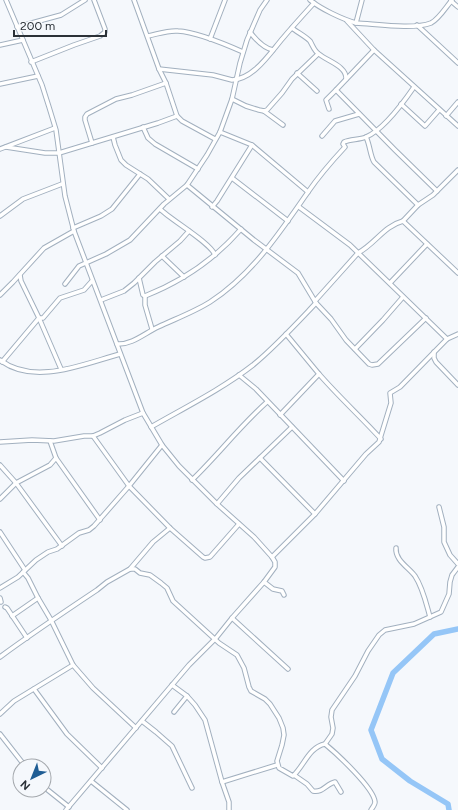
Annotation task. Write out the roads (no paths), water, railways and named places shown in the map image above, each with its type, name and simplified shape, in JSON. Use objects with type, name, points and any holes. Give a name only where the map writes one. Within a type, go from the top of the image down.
[{"type":"street","points":[[6,0],[38,76],[49,107],[55,128],[62,184],[73,229],[143,413],[162,446],[179,466],[217,504],[254,537],[275,562],[275,567],[264,582],[216,638],[189,665],[67,809],[52,795]]},
{"type":"street","points":[[17,26],[61,14],[85,0]]},
{"type":"street","points":[[31,62],[100,36],[105,32],[105,28],[94,0]]},
{"type":"street","points":[[134,0],[166,82],[177,116],[182,121],[215,139]]},
{"type":"street","points":[[210,39],[225,0]]},
{"type":"street","points":[[65,284],[76,270],[85,263],[106,254],[130,240],[169,199],[187,185],[220,132],[232,99],[243,52],[250,32],[266,0]]},
{"type":"street","points":[[356,23],[362,0]]},
{"type":"street","points":[[160,69],[204,73],[236,80],[251,73],[262,63],[312,2],[346,20],[356,23],[405,26],[431,23],[452,0],[458,7]]},
{"type":"street","points":[[346,20],[374,50],[414,88],[458,126]]},
{"type":"street","points":[[417,25],[458,63]]},
{"type":"street","points":[[292,28],[311,42],[318,54],[342,70],[346,76],[346,79]]},
{"type":"street","points":[[148,36],[171,31],[179,31],[210,39],[243,52]]},
{"type":"street","points":[[250,32],[267,49],[273,50]]},
{"type":"street","points":[[0,45],[23,40]]},
{"type":"street","points":[[329,109],[326,100],[374,50]]},
{"type":"street","points":[[264,111],[268,110],[272,106],[297,73],[318,54]]},
{"type":"street","points":[[297,73],[317,91]]},
{"type":"street","points":[[0,84],[38,76]]},
{"type":"street","points":[[92,143],[85,120],[87,114],[116,99],[132,95],[166,82]]},
{"type":"street","points":[[117,344],[129,342],[152,329],[210,302],[238,280],[253,266],[299,207],[308,192],[345,147],[343,144],[344,142],[366,137],[377,132],[414,88]]},
{"type":"street","points":[[336,90],[437,191]]},
{"type":"street","points":[[232,99],[246,106],[264,111],[283,125]]},
{"type":"street","points":[[446,116],[458,102]]},
{"type":"street","points":[[400,104],[425,126],[439,110]]},
{"type":"street","points":[[322,136],[335,121],[359,114]]},
{"type":"street","points":[[6,147],[45,153],[59,153],[177,116]]},
{"type":"street","points":[[143,127],[148,138],[155,144],[198,169]]},
{"type":"street","points":[[0,149],[55,128]]},
{"type":"street","points":[[220,132],[252,145],[308,192]]},
{"type":"street","points":[[113,137],[121,160],[156,186],[169,199]]},
{"type":"street","points":[[366,137],[370,145],[372,159],[374,162],[418,205]]},
{"type":"street","points":[[212,207],[252,145]]},
{"type":"street","points":[[151,427],[239,375],[253,365],[286,334],[316,302],[358,253],[392,225],[403,221],[418,205],[437,191],[458,170]]},
{"type":"street","points":[[0,295],[44,248],[73,229],[101,216],[112,209],[140,174]]},
{"type":"street","points":[[232,178],[288,221]]},
{"type":"street","points":[[0,216],[23,199],[62,184]]},
{"type":"street","points":[[187,185],[212,207],[298,273],[316,302],[331,319],[346,340],[369,364],[378,364],[426,318]]},
{"type":"street","points":[[299,207],[344,240],[447,339]]},
{"type":"street","points":[[160,209],[212,250],[215,255]]},
{"type":"street","points":[[403,221],[458,273]]},
{"type":"street","points":[[145,296],[184,277],[204,265],[225,246],[240,229]]},
{"type":"street","points":[[101,300],[124,291],[180,241],[189,231]]},
{"type":"street","points":[[390,283],[427,244]]},
{"type":"street","points":[[162,256],[184,277]]},
{"type":"street","points":[[20,275],[21,281],[61,369]]},
{"type":"street","points":[[139,278],[142,291],[145,296],[145,305],[152,329]]},
{"type":"street","points":[[92,281],[84,290],[60,298],[45,316],[38,318],[1,361],[11,368],[26,372],[42,372],[61,369],[120,354]]},
{"type":"street","points":[[355,349],[383,320],[403,296]]},
{"type":"street","points":[[286,334],[335,392],[359,414],[381,439]]},
{"type":"street","points":[[272,557],[314,514],[381,439],[391,403],[390,393],[400,387],[447,339],[458,334]]},
{"type":"street","points":[[434,352],[436,362],[458,385]]},
{"type":"street","points":[[280,415],[319,374]]},
{"type":"street","points":[[239,375],[256,389],[344,481]]},
{"type":"street","points":[[192,480],[205,468],[238,430],[267,402]]},
{"type":"street","points":[[0,442],[32,440],[50,441],[93,436],[143,413]]},
{"type":"street","points":[[217,504],[239,478],[292,427]]},
{"type":"street","points":[[93,436],[130,486],[170,528],[202,556],[208,558],[239,524]]},
{"type":"street","points":[[50,441],[56,458],[100,520]]},
{"type":"street","points":[[0,588],[18,577],[48,552],[62,546],[79,533],[89,530],[100,520],[130,486],[162,446]]},
{"type":"street","points":[[0,499],[16,483],[50,466],[56,458]]},
{"type":"street","points":[[260,458],[314,514]]},
{"type":"street","points":[[0,465],[16,483],[62,546]]},
{"type":"street","points":[[439,507],[444,527],[444,542],[450,555],[458,564]]},
{"type":"street","points":[[0,657],[51,620],[97,590],[102,585],[130,569],[153,542],[170,528]]},
{"type":"street","points":[[0,532],[28,578],[73,665],[93,688],[136,728]]},
{"type":"street","points":[[396,548],[398,557],[416,577],[430,617]]},
{"type":"street","points":[[294,775],[311,752],[316,747],[325,744],[332,735],[332,710],[355,676],[368,651],[379,635],[388,629],[407,626],[442,612],[450,594],[450,582],[452,575],[458,567]]},
{"type":"street","points":[[130,569],[135,569],[140,573],[150,575],[166,587],[173,601],[216,638],[219,643],[237,655],[244,668],[251,691],[265,699],[279,718],[284,735],[277,765]]},
{"type":"street","points":[[264,582],[273,589],[282,591],[284,594]]},
{"type":"street","points":[[0,598],[1,602]]},
{"type":"street","points":[[12,616],[38,598]]},
{"type":"street","points":[[5,607],[27,638]]},
{"type":"street","points":[[232,618],[288,669]]},
{"type":"street","points":[[0,714],[12,703],[73,665]]},
{"type":"street","points":[[172,685],[188,696],[205,720],[229,802],[229,810]]},
{"type":"street","points":[[34,690],[67,734],[102,768]]},
{"type":"street","points":[[174,712],[188,696]]},
{"type":"street","points":[[142,721],[173,748],[192,788]]},
{"type":"street","points":[[0,734],[19,758]]},
{"type":"street","points":[[325,744],[356,774],[368,788],[375,801],[371,810]]},
{"type":"street","points":[[277,765],[282,770],[292,776],[294,775],[307,784],[311,790],[315,792],[321,790],[330,783],[335,782],[341,792]]},
{"type":"street","points":[[222,782],[277,765]]},
{"type":"street","points":[[91,781],[127,810]]},
{"type":"waterway","points":[[449,810],[448,804],[410,781],[382,759],[371,730],[393,673],[434,634],[458,629]]}]
